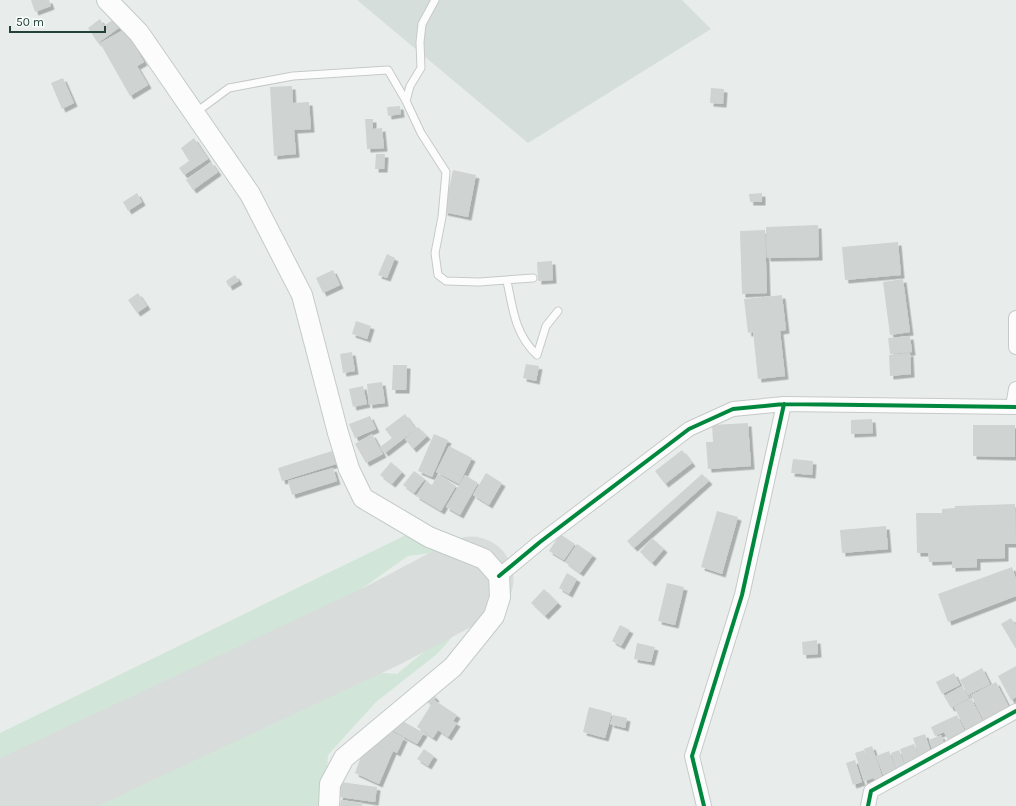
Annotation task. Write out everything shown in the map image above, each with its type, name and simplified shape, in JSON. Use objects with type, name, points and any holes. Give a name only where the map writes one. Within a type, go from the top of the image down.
[{"type":"main road","points":[[107,0],[139,33],[250,194],[302,295],[338,434],[350,469],[363,498],[429,537],[484,559],[499,576],[500,597],[494,616],[453,667],[344,758],[330,784],[329,806]]},
{"type":"street","points":[[1016,318],[1016,348]]},
{"type":"street","points":[[499,576],[540,542],[689,429],[733,410],[784,404],[1015,407],[1016,389]]},
{"type":"street","points":[[704,806],[692,756],[742,595],[784,404]]},
{"type":"street","points":[[868,806],[870,792],[1016,711]]},
{"type":"lane","points":[[406,101],[410,86],[420,68],[422,24],[435,0]]},
{"type":"lane","points":[[194,114],[229,88],[293,76],[388,70],[406,101],[421,133],[446,172],[442,217],[435,253],[438,275],[446,281],[507,281],[533,278]]},
{"type":"lane","points":[[507,281],[517,329],[529,348],[537,355],[546,326],[558,311]]},
{"type":"shaded area","points":[[357,0],[682,0],[711,29],[528,143]]},
{"type":"green space","points":[[408,534],[474,561],[480,578],[477,602],[463,625],[437,654],[376,702],[328,755],[324,806],[56,806],[337,669],[397,674],[455,626],[477,590],[473,568],[456,559],[432,553],[408,556],[316,621],[309,629],[0,780],[0,733]]},
{"type":"building","points":[[31,0],[49,0],[51,6],[35,12]]},
{"type":"building","points":[[100,19],[104,26],[114,19],[120,27],[98,43],[88,28]]},
{"type":"building","points":[[125,29],[144,62],[137,66],[148,85],[130,96],[100,43]]},
{"type":"building","points":[[63,78],[74,103],[62,109],[51,83]]},
{"type":"building","points":[[292,86],[293,103],[309,102],[311,129],[294,130],[296,154],[274,156],[270,87]]},
{"type":"building","points":[[711,88],[724,89],[723,104],[710,103]]},
{"type":"building","points":[[400,106],[401,114],[388,116],[387,107]]},
{"type":"building","points":[[365,119],[373,119],[373,129],[382,128],[384,148],[367,149]]},
{"type":"building","points":[[194,138],[208,159],[184,175],[179,168],[189,161],[181,148]]},
{"type":"building","points":[[376,154],[385,154],[384,169],[375,169]]},
{"type":"building","points":[[211,162],[218,172],[193,190],[186,180]]},
{"type":"building","points":[[453,170],[476,175],[468,217],[444,212]]},
{"type":"building","points":[[137,193],[142,202],[128,211],[123,202]]},
{"type":"building","points":[[762,193],[762,202],[750,202],[749,194]]},
{"type":"building","points":[[818,225],[819,257],[767,258],[766,227]]},
{"type":"building","points":[[765,230],[767,293],[742,294],[740,231]]},
{"type":"building","points":[[898,242],[901,275],[845,280],[842,247]]},
{"type":"building","points":[[387,254],[395,258],[387,278],[378,275]]},
{"type":"building","points":[[552,261],[553,280],[538,281],[537,262]]},
{"type":"building","points":[[333,270],[340,285],[323,293],[316,278]]},
{"type":"building","points":[[235,275],[239,281],[229,287],[226,281]]},
{"type":"building","points":[[903,279],[910,332],[890,335],[883,282]]},
{"type":"building","points":[[138,293],[147,306],[137,313],[128,300]]},
{"type":"building","points":[[782,295],[786,330],[780,331],[785,376],[758,379],[753,332],[748,333],[744,299]]},
{"type":"building","points":[[356,321],[371,326],[367,339],[352,334]]},
{"type":"building","points":[[910,336],[912,352],[890,354],[888,338]]},
{"type":"building","points":[[352,352],[355,371],[343,373],[340,354]]},
{"type":"building","points":[[910,353],[911,374],[890,376],[889,355]]},
{"type":"building","points":[[526,364],[539,366],[536,381],[523,378]]},
{"type":"building","points":[[393,365],[407,365],[406,390],[392,390]]},
{"type":"building","points":[[382,382],[385,403],[369,405],[367,384]]},
{"type":"building","points":[[363,386],[367,404],[353,407],[349,389]]},
{"type":"building","points":[[405,414],[416,429],[385,453],[380,447],[392,438],[385,429]]},
{"type":"building","points":[[370,416],[376,429],[355,438],[349,424]]},
{"type":"building","points":[[872,419],[873,433],[851,434],[851,420]]},
{"type":"building","points":[[748,423],[751,466],[708,469],[706,442],[713,442],[712,425]]},
{"type":"building","points":[[973,425],[1015,425],[1015,457],[973,456]]},
{"type":"building","points":[[418,427],[427,436],[413,449],[405,439]]},
{"type":"building","points":[[372,434],[383,454],[366,463],[355,444]]},
{"type":"building","points":[[434,434],[448,440],[432,477],[418,471]]},
{"type":"building","points":[[449,446],[472,458],[459,484],[436,472]]},
{"type":"building","points":[[682,450],[692,463],[665,484],[655,471]]},
{"type":"building","points":[[332,451],[336,464],[282,481],[278,468]]},
{"type":"building","points":[[793,459],[813,461],[812,475],[791,473]]},
{"type":"building","points":[[391,462],[402,472],[392,484],[380,475]]},
{"type":"building","points":[[333,468],[337,481],[292,495],[288,481]]},
{"type":"building","points":[[414,471],[425,479],[414,493],[403,485]]},
{"type":"building","points":[[486,473],[502,483],[489,505],[473,495]]},
{"type":"building","points":[[438,474],[456,486],[441,511],[416,496],[426,481],[432,485]]},
{"type":"building","points":[[702,474],[709,481],[634,548],[627,541]]},
{"type":"building","points":[[465,475],[478,483],[460,515],[446,507]]},
{"type":"building","points":[[1015,504],[1016,544],[1005,544],[1005,558],[977,559],[977,567],[952,568],[952,561],[929,562],[928,553],[917,553],[916,513],[942,513],[942,509],[955,508],[955,506]]},
{"type":"building","points":[[717,511],[738,517],[722,574],[701,567]]},
{"type":"building","points":[[886,526],[888,549],[842,553],[840,530]]},
{"type":"building","points":[[560,534],[575,544],[564,560],[549,551]]},
{"type":"building","points":[[652,538],[664,549],[652,563],[640,552]]},
{"type":"building","points":[[577,544],[593,555],[580,573],[565,562]]},
{"type":"building","points":[[1012,567],[1016,579],[1016,596],[948,622],[938,594]]},
{"type":"building","points":[[567,573],[577,579],[569,594],[559,588]]},
{"type":"building","points":[[667,583],[684,587],[675,625],[658,621]]},
{"type":"building","points":[[544,589],[558,603],[545,616],[531,603]]},
{"type":"building","points":[[1011,618],[1016,626],[1016,649],[1001,624]]},
{"type":"building","points":[[620,625],[630,630],[621,646],[612,641]]},
{"type":"building","points":[[817,640],[818,654],[803,655],[802,642]]},
{"type":"building","points":[[637,643],[655,647],[651,662],[634,659]]},
{"type":"building","points":[[1016,666],[1016,697],[1011,700],[998,676]]},
{"type":"building","points":[[982,668],[990,684],[968,695],[960,680]]},
{"type":"building","points":[[954,673],[960,685],[942,694],[936,682]]},
{"type":"building","points":[[996,682],[1009,707],[984,720],[971,695]]},
{"type":"building","points":[[962,686],[969,698],[951,708],[944,696]]},
{"type":"building","points":[[427,689],[436,698],[430,704],[421,695]]},
{"type":"building","points":[[971,698],[983,721],[966,730],[954,707]]},
{"type":"building","points":[[434,700],[457,715],[453,721],[457,723],[448,737],[438,730],[433,738],[417,727]]},
{"type":"building","points":[[589,707],[612,713],[605,738],[583,732]]},
{"type":"building","points":[[390,714],[424,733],[417,744],[384,726]]},
{"type":"building","points":[[613,715],[627,718],[625,728],[610,724]]},
{"type":"building","points":[[957,715],[965,731],[948,740],[944,732],[935,736],[931,727]]},
{"type":"building","points":[[379,726],[404,738],[397,753],[393,751],[379,784],[355,773],[367,740],[387,749],[371,741]]},
{"type":"building","points":[[925,734],[932,755],[920,759],[913,738]]},
{"type":"building","points":[[941,735],[946,749],[934,753],[929,740]]},
{"type":"building","points":[[914,744],[921,762],[906,767],[900,749]]},
{"type":"building","points":[[872,746],[883,779],[875,781],[864,749]]},
{"type":"building","points":[[424,749],[434,756],[428,766],[417,759]]},
{"type":"building","points":[[864,750],[874,778],[864,781],[855,753]]},
{"type":"building","points":[[899,750],[906,769],[897,772],[891,753]]},
{"type":"building","points":[[889,751],[897,773],[884,777],[876,756]]},
{"type":"building","points":[[855,760],[862,782],[853,785],[846,763]]},
{"type":"building","points":[[341,782],[377,787],[375,802],[339,797]]},
{"type":"building","points":[[341,800],[362,803],[362,806],[340,806]]},
{"type":"runway","points":[[0,805],[384,625],[471,579]]},
{"type":"cycle path","points":[[499,576],[540,542],[689,429],[733,409],[784,404],[1016,407]]},
{"type":"cycle path","points":[[704,806],[692,756],[742,595],[784,404]]},
{"type":"cycle path","points":[[868,806],[871,791],[1016,711]]}]
